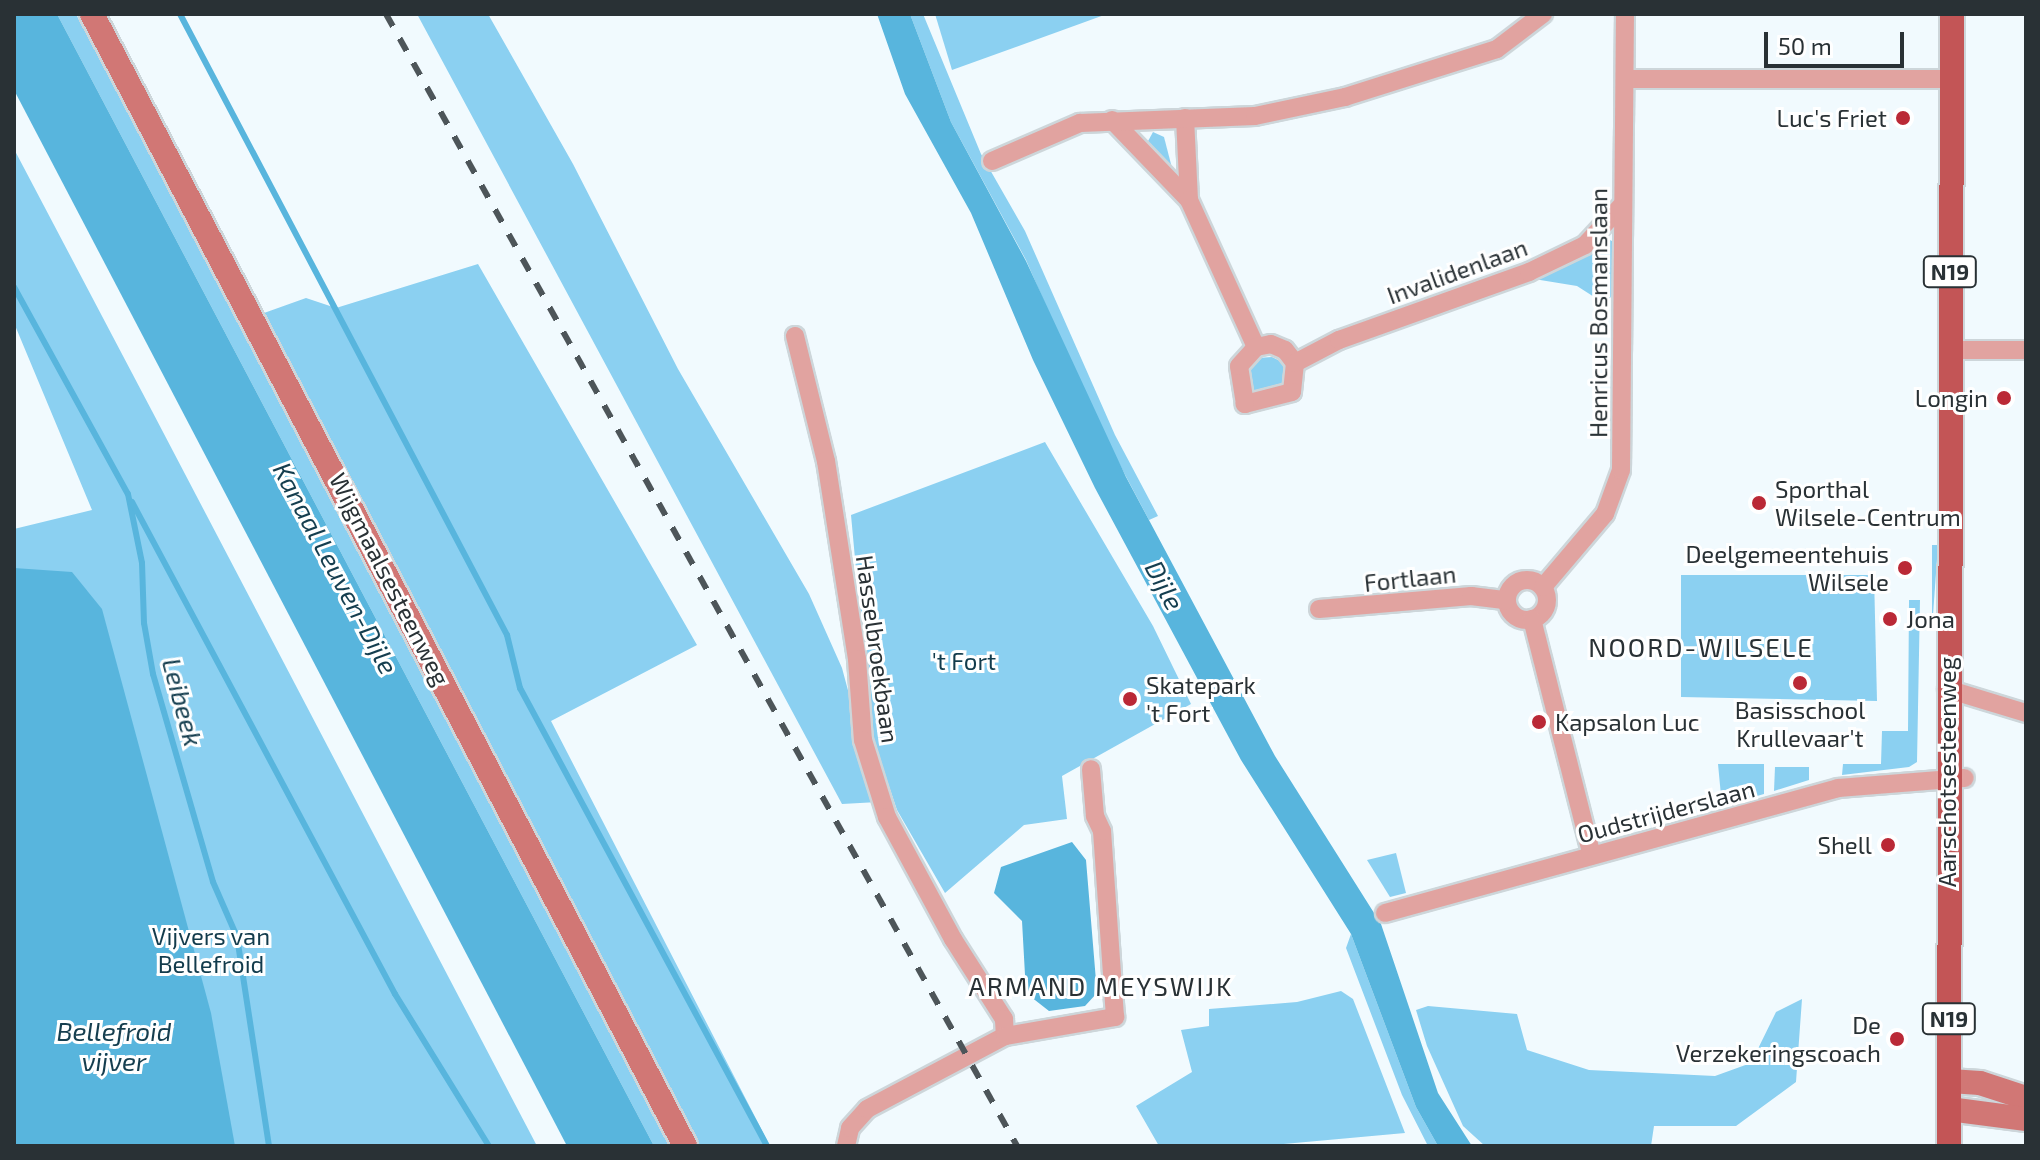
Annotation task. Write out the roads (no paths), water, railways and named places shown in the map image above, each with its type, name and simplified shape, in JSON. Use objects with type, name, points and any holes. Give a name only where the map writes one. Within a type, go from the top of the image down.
[{"type":"main road","name":"Aarschotsesteenweg","points":[[1949,1146],[1956,778],[1947,689],[1952,14]]},
{"type":"street","name":"Wijgmaalsesteenweg","points":[[92,14],[685,1146]]},
{"type":"street","points":[[992,161],[1080,123],[1255,116],[1345,97],[1497,49],[1543,14]]},
{"type":"street","name":"Henricus Bosmanslaan","points":[[1532,619],[1546,606],[1543,587],[1605,514],[1621,470],[1625,14]]},
{"type":"street","points":[[1625,79],[1952,79]]},
{"type":"street","points":[[1185,118],[1189,200]]},
{"type":"street","points":[[1112,120],[1189,200],[1256,347]]},
{"type":"street","name":"Invalidenlaan","points":[[1295,363],[1339,340],[1529,272],[1585,245],[1622,205]]},
{"type":"street","name":"Hasselbroekbaan","points":[[795,336],[826,461],[857,659],[863,740],[887,817],[953,939],[1004,1019],[1005,1036]]},
{"type":"street","points":[[1271,344],[1285,350],[1295,363],[1292,392],[1245,404],[1239,366],[1256,347],[1271,344]]},
{"type":"street","points":[[1949,350],[2026,350]]},
{"type":"street","points":[[1543,587],[1532,580],[1519,581],[1506,600],[1514,615],[1532,619],[1592,856]]},
{"type":"street","name":"Fortlaan","points":[[1319,609],[1456,597],[1506,600]]},
{"type":"street","points":[[1947,689],[2026,713]]},
{"type":"street","points":[[846,1146],[850,1128],[867,1109],[1005,1036],[1115,1017],[1102,831],[1095,816],[1091,769]]},
{"type":"street","name":"Oudstrijderslaan","points":[[1385,913],[1838,788],[1956,778]]},
{"type":"street","points":[[1950,1081],[1980,1083],[2026,1098]]},
{"type":"street","points":[[1949,1109],[2026,1119]]},
{"type":"water","name":"Kanaal Leuven-Dijle","points":[[14,14],[57,14],[654,1146],[567,1146],[14,90]]},
{"type":"water","name":"Dijle","points":[[877,14],[910,14],[951,122],[1026,261],[1126,477],[1275,756],[1381,924],[1438,1093],[1472,1146],[1438,1146],[1416,1107],[1351,934],[1241,760],[1095,488],[1033,360],[971,213],[905,94]]},
{"type":"water","name":"Bellefroid vijver","points":[[14,568],[72,572],[102,609],[211,1013],[235,1146],[14,1146]]},
{"type":"water","points":[[1072,842],[1086,860],[1097,993],[1085,1006],[1049,1011],[1026,993],[1022,921],[994,893],[1001,867]]},
{"type":"waterway","points":[[180,14],[507,635],[520,688],[767,1146]]},
{"type":"waterway","name":"Leibeek","points":[[14,287],[128,494],[142,563],[144,623],[153,674],[213,882],[237,937],[269,1146]]},
{"type":"waterway","points":[[132,502],[395,994],[489,1146]]},
{"type":"railway","points":[[386,14],[1017,1146]]},
{"type":"place","name":"Luc's Friet","points":[[1903,118]]},
{"type":"place","name":"Longin","points":[[2004,398]]},
{"type":"place","name":"Sporthal Wilsele-Centrum","points":[[1759,503]]},
{"type":"place","name":"Deelgemeentehuis Wilsele","points":[[1905,568]]},
{"type":"place","name":"Jona","points":[[1890,619]]},
{"type":"place","name":"Basisschool Krullevaar't","points":[[1800,683]]},
{"type":"place","name":"Skatepark 't Fort","points":[[1130,699]]},
{"type":"place","name":"Kapsalon Luc","points":[[1539,722]]},
{"type":"place","name":"Shell","points":[[1888,845]]},
{"type":"place","name":"De Verzekeringscoach","points":[[1897,1039]]},
{"type":"district","name":"NOORD-WILSELE","points":[[1701,647]]},
{"type":"district","name":"ARMAND MEYSWIJK","points":[[1101,986]]},
{"type":"park label","name":"'t Fort","points":[[964,661]]},
{"type":"park label","name":"Vijvers van Bellefroid","points":[[211,950]]}]
